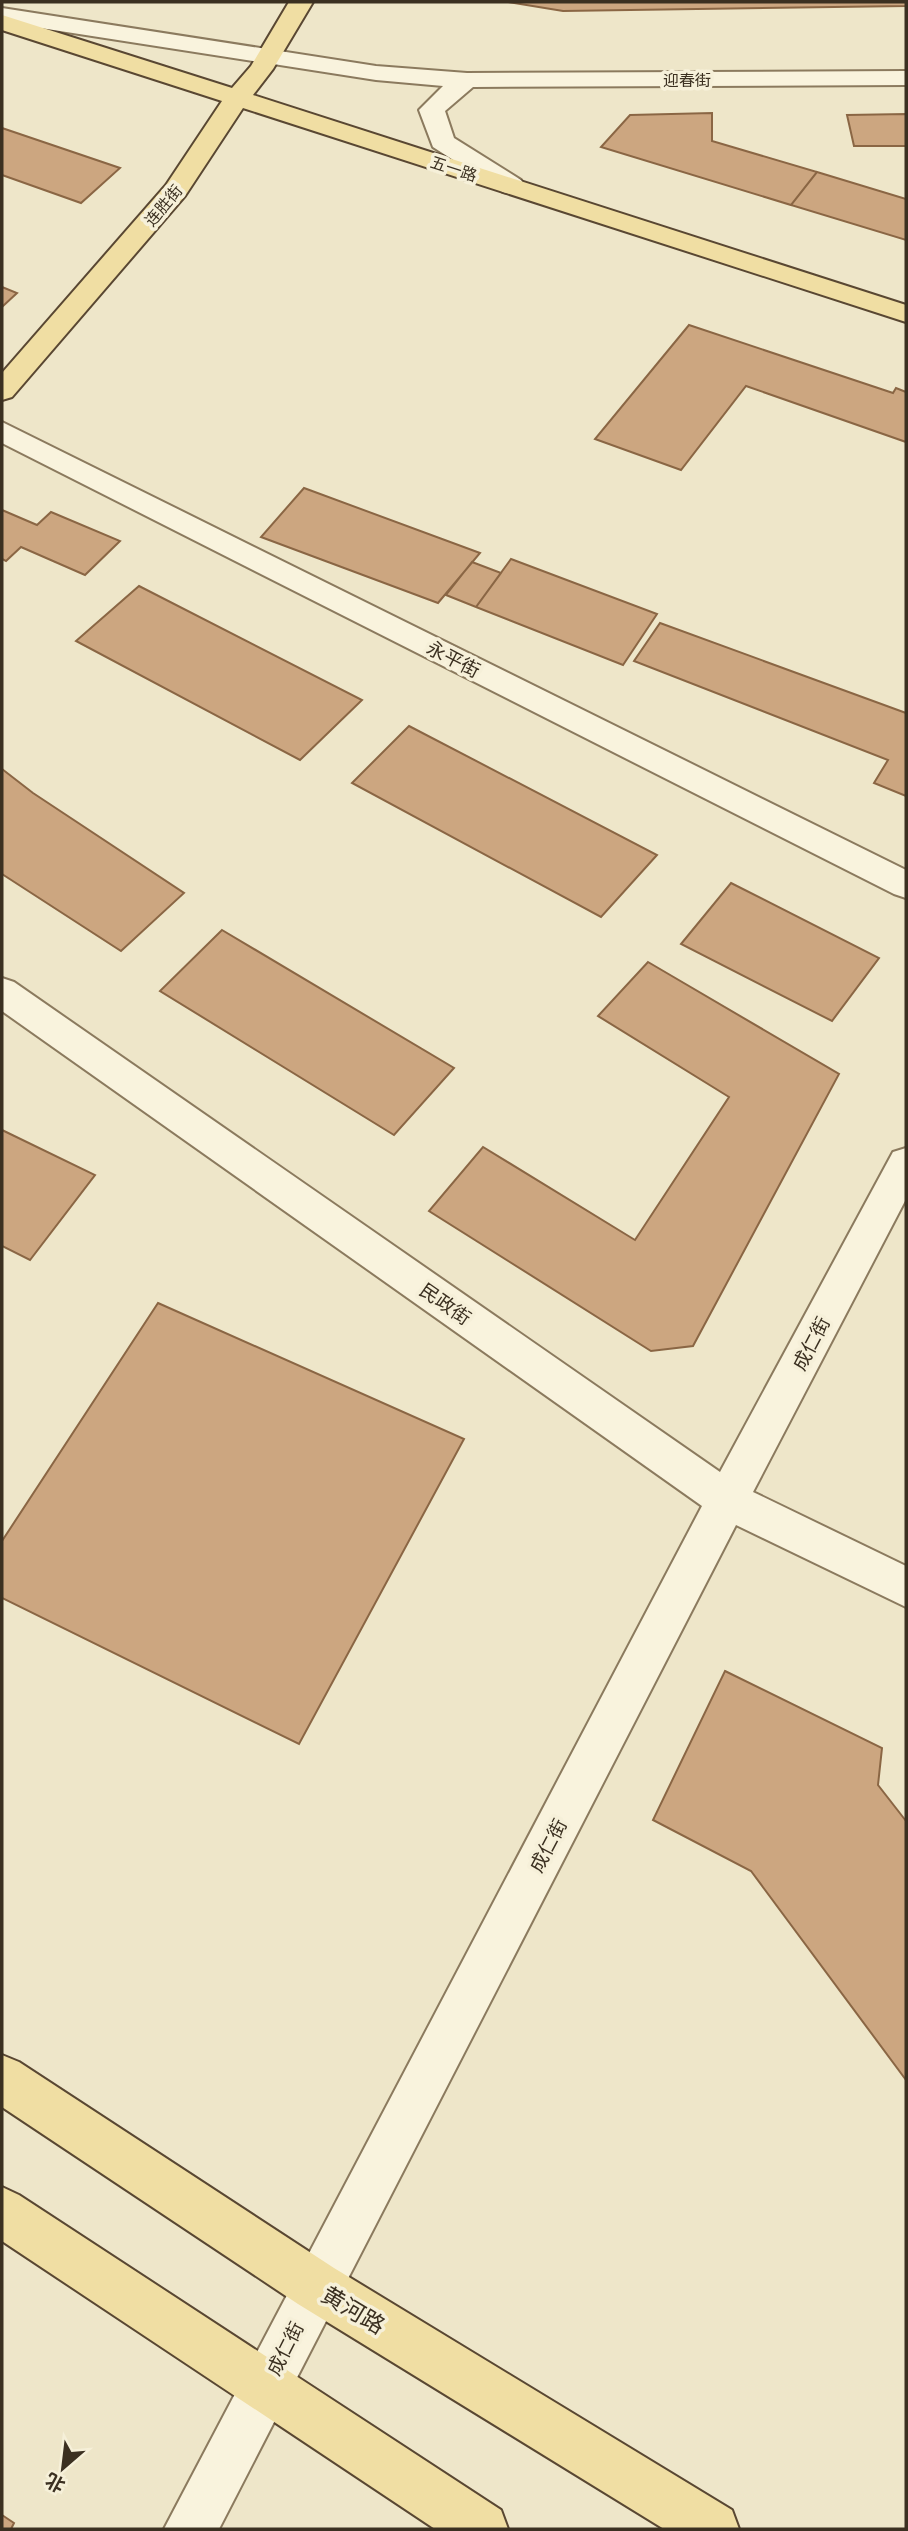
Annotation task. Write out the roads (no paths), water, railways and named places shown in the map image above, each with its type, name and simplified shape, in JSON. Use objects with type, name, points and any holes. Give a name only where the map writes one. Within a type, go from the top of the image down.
[{"type":"main road","name":"连胜街","points":[[2,391],[176,190],[237,98],[268,58],[301,2]]},
{"type":"main road","name":"五一路","points":[[2,22],[906,314]]},
{"type":"main road","name":"黄河路","points":[[2,2079],[316,2286],[713,2529]]},
{"type":"main road","points":[[2,2211],[482,2529]]},
{"type":"street","name":"迎春街","points":[[2,15],[376,74],[467,80],[906,78]]},
{"type":"street","points":[[467,80],[444,96],[432,110],[442,142],[512,186]]},
{"type":"street","name":"永平街","points":[[2,431],[906,886]]},
{"type":"street","name":"民政街","points":[[2,992],[727,1500],[906,1587]]},
{"type":"street","name":"成仁街","points":[[191,2529],[727,1500],[906,1163]]}]
